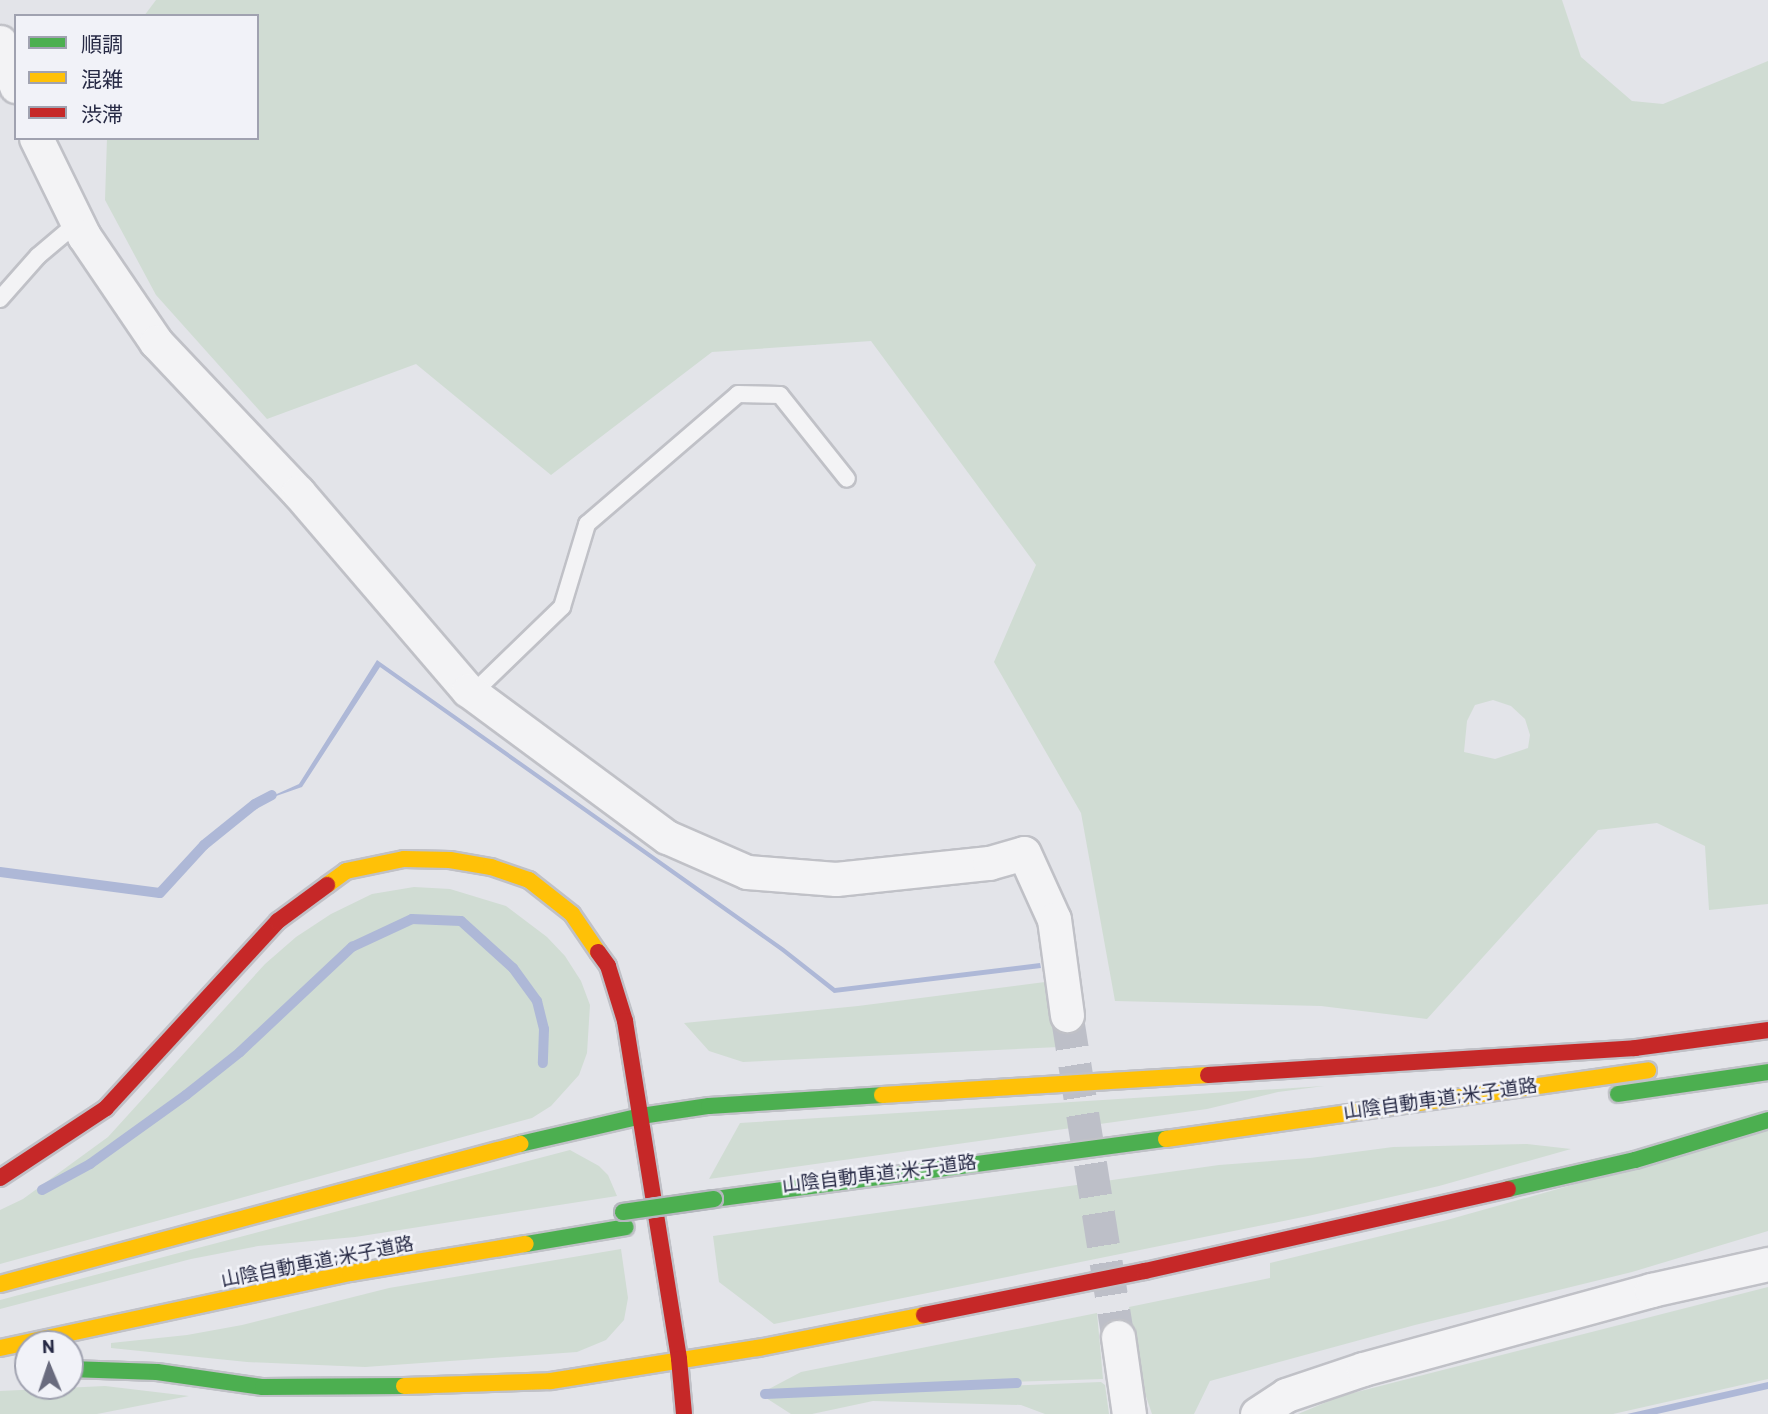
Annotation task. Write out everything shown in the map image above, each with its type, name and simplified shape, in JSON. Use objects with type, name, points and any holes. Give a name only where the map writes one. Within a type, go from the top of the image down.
[{"type":"main road","points":[[0,1178],[106,1108],[278,921],[346,871],[404,859],[450,860],[491,867],[529,880],[572,914],[608,966],[625,1021],[679,1359],[684,1414]]},
{"type":"main road","points":[[0,1284],[538,1139],[641,1116],[782,1099],[1208,1077],[1634,1048],[1768,1030]]},
{"type":"main road","name":"山陰自動車道;米子道路","points":[[267,1274],[1671,1067]]},
{"type":"main road","points":[[1603,1096],[1768,1072]]},
{"type":"main road","points":[[84,1369],[157,1372],[263,1387],[349,1388],[551,1381],[758,1348],[1212,1256],[1635,1160],[1768,1120]]},
{"type":"main road","name":"山陰自動車道;米子道路","points":[[0,1348],[349,1273],[624,1220]]},
{"type":"street","points":[[0,42],[14,80]]},
{"type":"street","points":[[37,140],[77,223],[156,342],[298,492],[473,693],[667,837],[747,872],[836,879],[989,863],[1024,853],[1054,919],[1067,1015]]},
{"type":"street","points":[[1257,1414],[1286,1395],[1363,1369],[1651,1290],[1768,1264]]},
{"type":"street","points":[[1118,1337],[1129,1414]]},
{"type":"lane","points":[[0,299],[38,256],[77,223]]},
{"type":"lane","points":[[473,693],[562,607],[587,524],[738,394],[780,395],[847,479]]},
{"type":"shaded area","points":[[156,0],[1562,0],[1581,57],[1632,101],[1663,104],[1768,61],[1768,904],[1709,910],[1705,846],[1657,823],[1598,830],[1427,1019],[1321,1006],[1115,1001],[1081,813],[994,662],[1036,565],[871,341],[712,352],[551,475],[416,364],[267,419],[156,295],[105,200],[107,140],[259,140],[259,14],[146,14]],"holes":[[[1493,700],[1511,706],[1525,719],[1530,735],[1528,748],[1495,759],[1464,752],[1467,721],[1475,705]]]},
{"type":"shaded area","points":[[414,887],[450,889],[506,906],[547,937],[565,956],[581,981],[590,1005],[587,1053],[579,1075],[551,1106],[532,1118],[0,1264],[0,1210],[23,1199],[108,1137],[265,964],[296,937],[331,914],[372,894]]},
{"type":"shaded area","points":[[1045,982],[1059,1047],[743,1062],[709,1051],[684,1023],[858,1006]]},
{"type":"shaded area","points":[[1324,1086],[1278,1092],[1207,1109],[709,1179],[740,1123]]},
{"type":"shaded area","points":[[1768,1130],[1768,1231],[1632,1272],[1415,1325],[1210,1381],[1194,1414],[1152,1414],[1140,1379],[1129,1307],[1270,1278],[1270,1263],[1447,1220]]},
{"type":"shaded area","points":[[1527,1144],[1571,1149],[1439,1186],[1308,1216],[774,1324],[719,1282],[713,1236],[1219,1165],[1310,1158],[1393,1147]]},
{"type":"shaded area","points":[[570,1150],[599,1166],[608,1175],[617,1196],[355,1237],[258,1246],[191,1259],[0,1309],[0,1300]]},
{"type":"shaded area","points":[[621,1249],[628,1298],[624,1320],[606,1340],[577,1352],[365,1367],[247,1362],[111,1348],[111,1343],[187,1335],[242,1325],[389,1288]]},
{"type":"shaded area","points":[[1768,1287],[1768,1379],[1613,1414],[1298,1414],[1341,1396]]},
{"type":"shaded area","points":[[1097,1313],[1103,1379],[767,1390],[801,1372]]},
{"type":"shaded area","points":[[1101,1382],[1105,1385],[1109,1414],[1045,1414],[1021,1405],[873,1401],[812,1414],[791,1414],[763,1396]]},
{"type":"shaded area","points":[[105,1386],[189,1396],[97,1414],[0,1414],[0,1391],[14,1390],[14,1400],[84,1400],[84,1387]]},
{"type":"water","points":[[377,660],[784,948],[835,988],[1040,963],[1041,968],[834,993],[781,951],[380,667],[302,787],[259,802],[299,784]]},
{"type":"water","points":[[1768,1382],[1768,1389],[1657,1414],[1627,1414]]},
{"type":"waterway","points":[[0,872],[160,893],[204,845],[255,804],[272,795]]},
{"type":"waterway","points":[[42,1190],[90,1164],[186,1095],[240,1052],[352,947],[412,919],[461,921],[513,968],[537,1001],[544,1029],[543,1063]]},
{"type":"waterway","points":[[765,1394],[1017,1383]]},
{"type":"tunnel","points":[[1067,1015],[1118,1337]]},
{"type":"traffic: fast","points":[[1618,1094],[1768,1072]]},
{"type":"traffic: fast","points":[[520,1144],[641,1116],[709,1106],[882,1095]]},
{"type":"traffic: fast","points":[[1508,1189],[1635,1160],[1768,1120]]},
{"type":"traffic: fast","points":[[714,1199],[1166,1139]]},
{"type":"traffic: fast","points":[[623,1212],[714,1199]]},
{"type":"traffic: fast","points":[[526,1244],[626,1227]]},
{"type":"traffic: fast","points":[[84,1369],[157,1372],[263,1387],[404,1386]]},
{"type":"traffic: slow","points":[[327,885],[346,871],[404,859],[450,860],[491,867],[529,880],[572,914],[598,952]]},
{"type":"traffic: slow","points":[[1166,1139],[1648,1070]]},
{"type":"traffic: slow","points":[[882,1095],[1208,1075]]},
{"type":"traffic: slow","points":[[0,1284],[520,1144]]},
{"type":"traffic: slow","points":[[0,1348],[350,1273],[526,1244]]},
{"type":"traffic: slow","points":[[404,1386],[551,1381],[758,1348],[924,1315]]},
{"type":"traffic: jam","points":[[0,1178],[106,1108],[278,921],[327,885]]},
{"type":"traffic: jam","points":[[598,952],[608,966],[625,1021],[679,1359],[684,1414]]},
{"type":"traffic: jam","points":[[1208,1075],[1635,1048],[1768,1030]]},
{"type":"traffic: jam","points":[[924,1315],[1145,1271],[1508,1189]]}]
